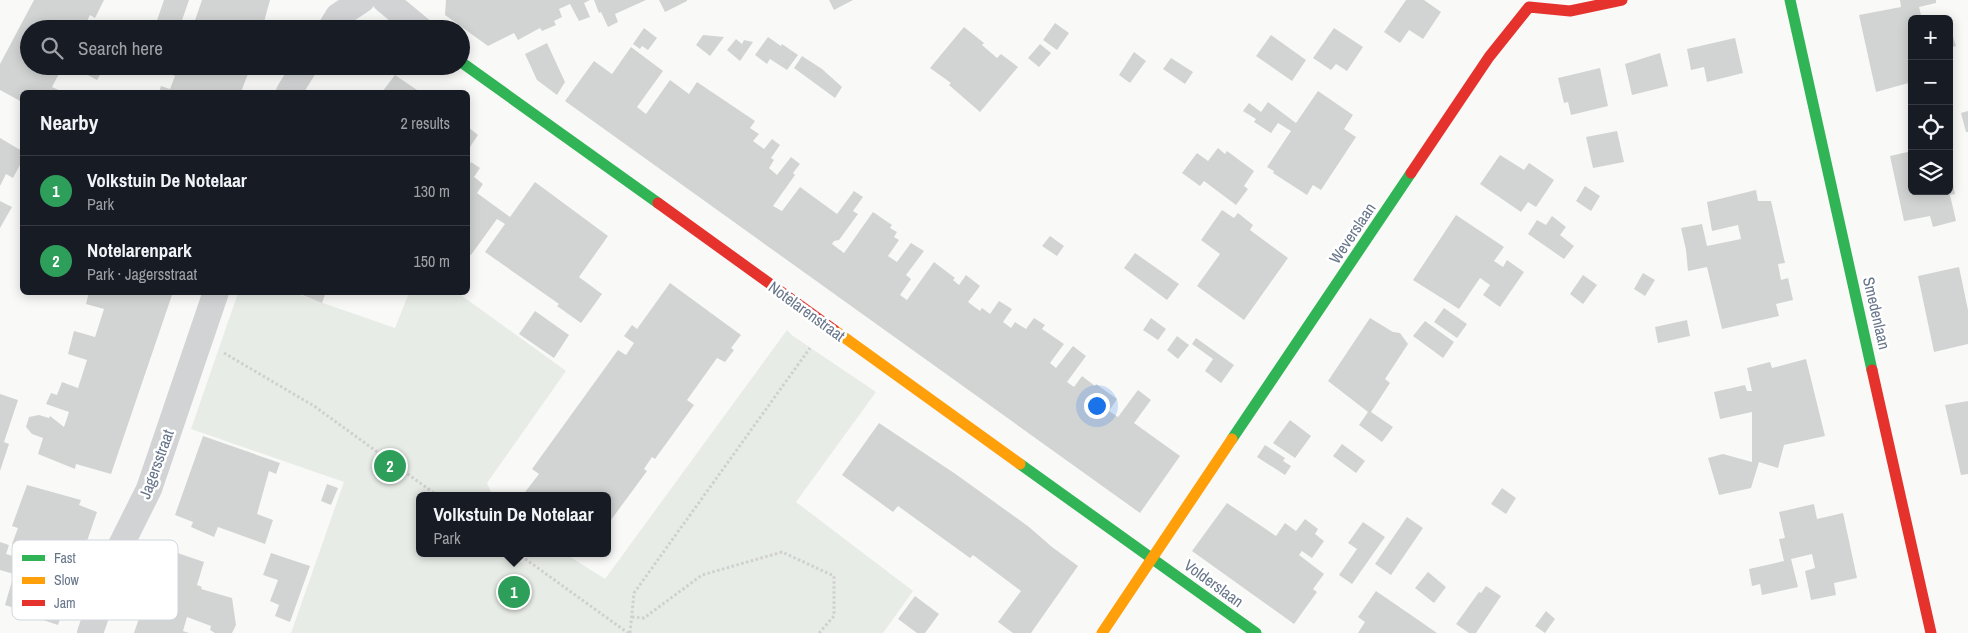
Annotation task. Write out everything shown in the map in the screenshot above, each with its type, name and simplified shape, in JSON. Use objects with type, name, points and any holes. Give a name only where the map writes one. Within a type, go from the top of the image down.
[{"type":"street","points":[[336,20],[338,16],[362,0]]},
{"type":"street","points":[[385,0],[409,20]]},
{"type":"street","name":"Weverslaan","points":[[1102,633],[1525,3],[1570,11],[1622,0]]},
{"type":"street","name":"Smedenlaan","points":[[1790,0],[1931,633]]},
{"type":"street","name":"Notelarenstraat","points":[[470,68],[1153,559]]},
{"type":"street","points":[[290,90],[299,75]]},
{"type":"street","name":"Jagersstraat","points":[[124,540],[149,489],[215,295]]},
{"type":"street","name":"Volderslaan","points":[[1153,559],[1256,633]]},
{"type":"street","name":"Jagersstraat","points":[[90,633],[95,620]]},
{"type":"path","points":[[523,557],[629,633],[634,593],[827,325]]},
{"type":"path","points":[[200,338],[314,406],[432,492]]},
{"type":"path","points":[[632,617],[644,618],[702,575],[782,552],[834,576],[834,616],[819,633]]},
{"type":"shaded area","points":[[237,295],[300,295],[395,328],[408,295],[461,295],[566,371],[487,483],[491,492],[416,492],[416,557],[570,557],[605,579],[787,330],[876,392],[796,502],[913,591],[883,633],[291,633],[344,482],[191,429]]},
{"type":"building","points":[[34,0],[104,0],[95,18],[90,15],[88,20],[23,20]]},
{"type":"building","points":[[164,0],[189,0],[182,20],[157,20]]},
{"type":"building","points":[[202,0],[270,0],[264,20],[195,20]]},
{"type":"building","points":[[446,0],[590,0],[584,3],[590,17],[579,21],[570,4],[559,9],[562,17],[554,21],[556,25],[542,31],[540,28],[518,40],[514,33],[488,46],[470,33],[470,20],[452,20],[445,15]]},
{"type":"building","points":[[594,0],[646,0],[615,14],[618,22],[608,27],[601,12],[599,13]]},
{"type":"building","points":[[659,0],[687,0],[687,1],[665,12]]},
{"type":"building","points":[[829,0],[853,0],[834,10]]},
{"type":"building","points":[[1406,0],[1424,0],[1441,12],[1423,39],[1409,30],[1400,43],[1384,32]]},
{"type":"building","points":[[1900,0],[1936,0],[1936,3],[1919,7],[1921,15],[1908,15],[1908,83],[1876,92],[1859,15],[1901,7]]},
{"type":"building","points":[[1055,23],[1069,33],[1057,50],[1043,40]]},
{"type":"building","points":[[20,26],[20,75],[58,75],[52,87],[59,90],[20,90],[20,101],[0,90],[0,64]]},
{"type":"building","points":[[964,27],[984,43],[982,45],[997,58],[1001,54],[1018,67],[980,112],[949,85],[951,83],[930,68]]},
{"type":"building","points":[[644,28],[657,38],[648,50],[642,46],[640,49],[633,44]]},
{"type":"building","points":[[1334,28],[1363,47],[1347,71],[1336,64],[1331,70],[1313,58]]},
{"type":"building","points":[[703,35],[724,37],[710,56],[696,45]]},
{"type":"building","points":[[1271,35],[1306,60],[1292,81],[1256,56]]},
{"type":"building","points":[[1953,36],[1956,46],[1953,47]]},
{"type":"building","points":[[768,37],[798,55],[787,70],[770,59],[767,64],[755,55]]},
{"type":"building","points":[[1735,38],[1743,73],[1707,82],[1704,67],[1691,70],[1687,49]]},
{"type":"building","points":[[736,39],[742,44],[744,40],[753,42],[740,61],[727,50]]},
{"type":"building","points":[[547,43],[565,82],[557,95],[537,80],[525,54]]},
{"type":"building","points":[[1040,44],[1051,53],[1039,67],[1028,58]]},
{"type":"building","points":[[631,47],[663,71],[637,107],[646,114],[670,80],[689,94],[697,82],[755,121],[750,128],[759,134],[753,141],[764,149],[772,139],[780,145],[771,158],[774,160],[769,168],[777,175],[791,157],[800,164],[793,173],[795,175],[773,206],[782,211],[800,187],[837,214],[854,191],[863,197],[853,211],[858,214],[839,240],[834,241],[832,244],[844,253],[873,212],[892,225],[890,228],[897,232],[894,237],[899,240],[888,256],[897,262],[911,243],[924,251],[906,275],[911,279],[900,295],[907,300],[934,262],[955,278],[953,280],[959,285],[966,275],[980,286],[968,302],[980,311],[982,308],[990,314],[999,301],[1012,309],[1003,322],[1011,328],[1015,322],[1026,329],[1034,318],[1045,325],[1042,329],[1064,344],[1050,363],[1056,368],[1073,346],[1086,356],[1067,382],[1074,387],[1082,376],[1095,386],[1096,384],[1117,399],[1109,411],[1118,417],[1138,390],[1151,400],[1134,423],[1180,456],[1140,513],[565,101],[594,61],[612,74]]},
{"type":"building","points":[[1134,52],[1146,61],[1130,83],[1119,75]]},
{"type":"building","points":[[1660,53],[1668,86],[1632,95],[1625,64]]},
{"type":"building","points":[[802,56],[822,69],[842,87],[835,98],[794,68]]},
{"type":"building","points":[[1171,58],[1193,72],[1185,84],[1163,69]]},
{"type":"building","points":[[1600,68],[1608,106],[1571,115],[1568,102],[1564,103],[1558,78]]},
{"type":"building","points":[[88,75],[100,75],[97,80]]},
{"type":"building","points":[[173,75],[248,75],[242,90],[160,90],[161,86],[170,89],[175,76]]},
{"type":"building","points":[[395,75],[417,90],[384,90]]},
{"type":"building","points":[[1318,91],[1353,115],[1344,129],[1356,137],[1321,190],[1313,185],[1307,195],[1267,167],[1291,131],[1278,123],[1271,133],[1254,122],[1256,119],[1243,111],[1249,103],[1261,112],[1268,102],[1296,123]]},
{"type":"building","points":[[1968,111],[1968,132],[1966,132],[1961,113]]},
{"type":"building","points":[[470,129],[478,135],[470,147]]},
{"type":"building","points":[[1617,131],[1624,162],[1593,168],[1586,137]]},
{"type":"building","points":[[0,138],[20,150],[20,165],[13,178],[6,174],[0,186]]},
{"type":"building","points":[[1218,148],[1225,154],[1227,151],[1254,171],[1244,186],[1248,189],[1236,205],[1204,181],[1200,186],[1182,173],[1197,153],[1208,161]]},
{"type":"building","points":[[1908,152],[1908,195],[1950,195],[1956,221],[1933,227],[1930,216],[1904,221],[1890,156]]},
{"type":"building","points":[[1500,155],[1524,170],[1529,163],[1554,180],[1536,207],[1528,202],[1521,212],[1480,184]]},
{"type":"building","points":[[471,162],[480,168],[474,177],[483,184],[477,193],[510,217],[535,182],[608,236],[579,277],[602,294],[581,323],[557,306],[559,304],[485,252],[505,224],[497,219],[470,254]]},
{"type":"building","points":[[1585,186],[1600,196],[1591,211],[1576,201]]},
{"type":"building","points":[[1756,190],[1758,201],[1771,201],[1785,263],[1778,264],[1781,280],[1788,278],[1793,300],[1776,304],[1779,316],[1722,329],[1707,267],[1688,271],[1681,228],[1702,224],[1707,246],[1741,239],[1738,225],[1712,231],[1707,202]]},
{"type":"building","points":[[0,201],[12,207],[0,228]]},
{"type":"building","points":[[1222,210],[1234,218],[1238,213],[1253,225],[1250,230],[1288,258],[1244,320],[1197,286],[1220,254],[1201,240]]},
{"type":"building","points":[[1456,215],[1504,247],[1494,261],[1503,267],[1507,260],[1524,272],[1500,307],[1483,295],[1490,285],[1480,278],[1459,309],[1413,280]]},
{"type":"building","points":[[1552,216],[1566,227],[1560,235],[1574,246],[1564,259],[1528,234],[1537,220],[1546,225]]},
{"type":"building","points":[[1050,236],[1064,246],[1057,256],[1042,246]]},
{"type":"building","points":[[1135,253],[1179,284],[1167,300],[1124,268]]},
{"type":"building","points":[[1959,267],[1968,310],[1968,344],[1934,352],[1918,276]]},
{"type":"building","points":[[1643,273],[1655,280],[1645,296],[1634,289]]},
{"type":"building","points":[[1583,275],[1597,285],[1583,304],[1570,294]]},
{"type":"building","points":[[670,283],[741,335],[731,348],[734,350],[725,362],[717,358],[687,400],[694,405],[655,459],[652,457],[644,469],[647,471],[611,520],[611,492],[525,492],[539,474],[532,469],[618,350],[626,355],[634,343],[624,336],[632,325],[637,329]]},
{"type":"building","points":[[88,295],[172,295],[111,474],[76,464],[75,469],[38,454],[43,438],[32,434],[26,427],[29,417],[39,415],[49,418],[50,416],[64,427],[69,412],[46,404],[51,393],[57,395],[62,382],[78,388],[87,360],[68,354],[74,331],[95,337],[104,309],[86,304]]},
{"type":"building","points":[[302,295],[325,295],[322,303]]},
{"type":"building","points":[[1444,308],[1467,324],[1457,338],[1434,322]]},
{"type":"building","points":[[535,311],[569,335],[554,358],[519,334]]},
{"type":"building","points":[[1151,318],[1166,329],[1158,340],[1143,330]]},
{"type":"building","points":[[1370,318],[1393,332],[1400,333],[1408,344],[1385,379],[1390,383],[1371,412],[1393,427],[1382,442],[1359,425],[1368,412],[1328,381]]},
{"type":"building","points":[[1687,320],[1690,336],[1658,343],[1655,327]]},
{"type":"building","points":[[1425,321],[1454,342],[1443,358],[1413,336]]},
{"type":"building","points":[[1177,336],[1189,345],[1178,359],[1167,350]]},
{"type":"building","points":[[1196,338],[1234,365],[1221,383],[1205,371],[1213,359],[1192,344]]},
{"type":"building","points":[[1806,359],[1825,436],[1784,445],[1778,468],[1759,462],[1751,488],[1719,495],[1708,458],[1723,454],[1752,462],[1752,412],[1720,419],[1714,392],[1745,385],[1747,391],[1752,391],[1747,368],[1770,362],[1772,368]]},
{"type":"building","points":[[0,394],[18,400],[4,442],[9,444],[0,471]]},
{"type":"building","points":[[1968,401],[1968,474],[1961,475],[1945,405]]},
{"type":"building","points":[[1290,420],[1311,436],[1295,458],[1273,443]]},
{"type":"building","points":[[879,423],[957,475],[1029,527],[1078,566],[1031,633],[1013,633],[998,622],[1021,591],[973,555],[970,558],[898,506],[893,512],[842,475]]},
{"type":"building","points":[[203,436],[280,463],[276,474],[269,471],[257,514],[273,520],[265,544],[218,527],[214,537],[191,527],[193,522],[175,515]]},
{"type":"building","points":[[1342,444],[1365,461],[1356,473],[1333,456]]},
{"type":"building","points":[[1265,445],[1285,458],[1283,461],[1291,466],[1285,475],[1257,457]]},
{"type":"building","points":[[327,484],[338,488],[331,505],[321,501]]},
{"type":"building","points":[[27,485],[81,500],[79,505],[97,512],[87,540],[14,540],[18,528],[12,526]]},
{"type":"building","points":[[1502,488],[1516,498],[1506,514],[1491,504]]},
{"type":"building","points":[[1227,503],[1276,536],[1285,523],[1296,531],[1305,519],[1318,529],[1315,534],[1324,541],[1312,558],[1302,551],[1299,555],[1324,574],[1313,589],[1317,592],[1294,624],[1192,551]]},
{"type":"building","points":[[1814,504],[1817,519],[1843,513],[1857,578],[1834,583],[1836,595],[1811,600],[1805,571],[1815,568],[1812,554],[1791,559],[1798,587],[1762,595],[1760,584],[1752,586],[1749,569],[1784,561],[1779,539],[1785,538],[1779,512]]},
{"type":"building","points":[[1407,517],[1423,528],[1391,575],[1375,564]]},
{"type":"building","points":[[1363,522],[1385,537],[1352,584],[1339,575],[1357,549],[1348,543]]},
{"type":"building","points":[[0,542],[9,545],[6,554],[12,556],[12,573],[0,570]]},
{"type":"building","points":[[178,553],[204,562],[197,585],[202,587],[201,589],[232,598],[236,625],[232,633],[215,633],[210,630],[211,626],[187,617],[183,631],[189,633],[134,633],[138,620],[178,620]]},
{"type":"building","points":[[271,553],[310,566],[290,622],[275,616],[279,605],[270,601],[278,580],[263,575]]},
{"type":"building","points":[[1428,572],[1446,587],[1434,603],[1415,588]]},
{"type":"building","points":[[12,581],[12,607],[5,605]]},
{"type":"building","points":[[1486,586],[1501,596],[1476,633],[1469,633],[1456,624],[1479,592],[1481,593]]},
{"type":"building","points":[[1376,591],[1437,633],[1358,633],[1365,622],[1358,617]]},
{"type":"building","points":[[915,596],[939,614],[925,633],[917,633],[898,619]]},
{"type":"building","points":[[1546,611],[1555,619],[1545,633],[1535,626]]},
{"type":"building","points":[[43,620],[60,620],[58,625]]},
{"type":"traffic: fast","points":[[1790,0],[1872,370]]},
{"type":"traffic: fast","points":[[470,68],[658,203]]},
{"type":"traffic: fast","points":[[1232,439],[1411,173]]},
{"type":"traffic: fast","points":[[1020,464],[1256,633]]},
{"type":"traffic: slow","points":[[834,330],[1020,464]]},
{"type":"traffic: slow","points":[[1102,633],[1232,439]]},
{"type":"traffic: jam","points":[[1411,173],[1489,57],[1529,7],[1570,11],[1622,0]]},
{"type":"traffic: jam","points":[[658,203],[834,330]]},
{"type":"traffic: jam","points":[[1872,370],[1931,633]]},
{"type":"place","name":"Notelarenpark","points":[[390,466]]},
{"type":"place","name":"Volkstuin De Notelaar","points":[[514,592]]}]
